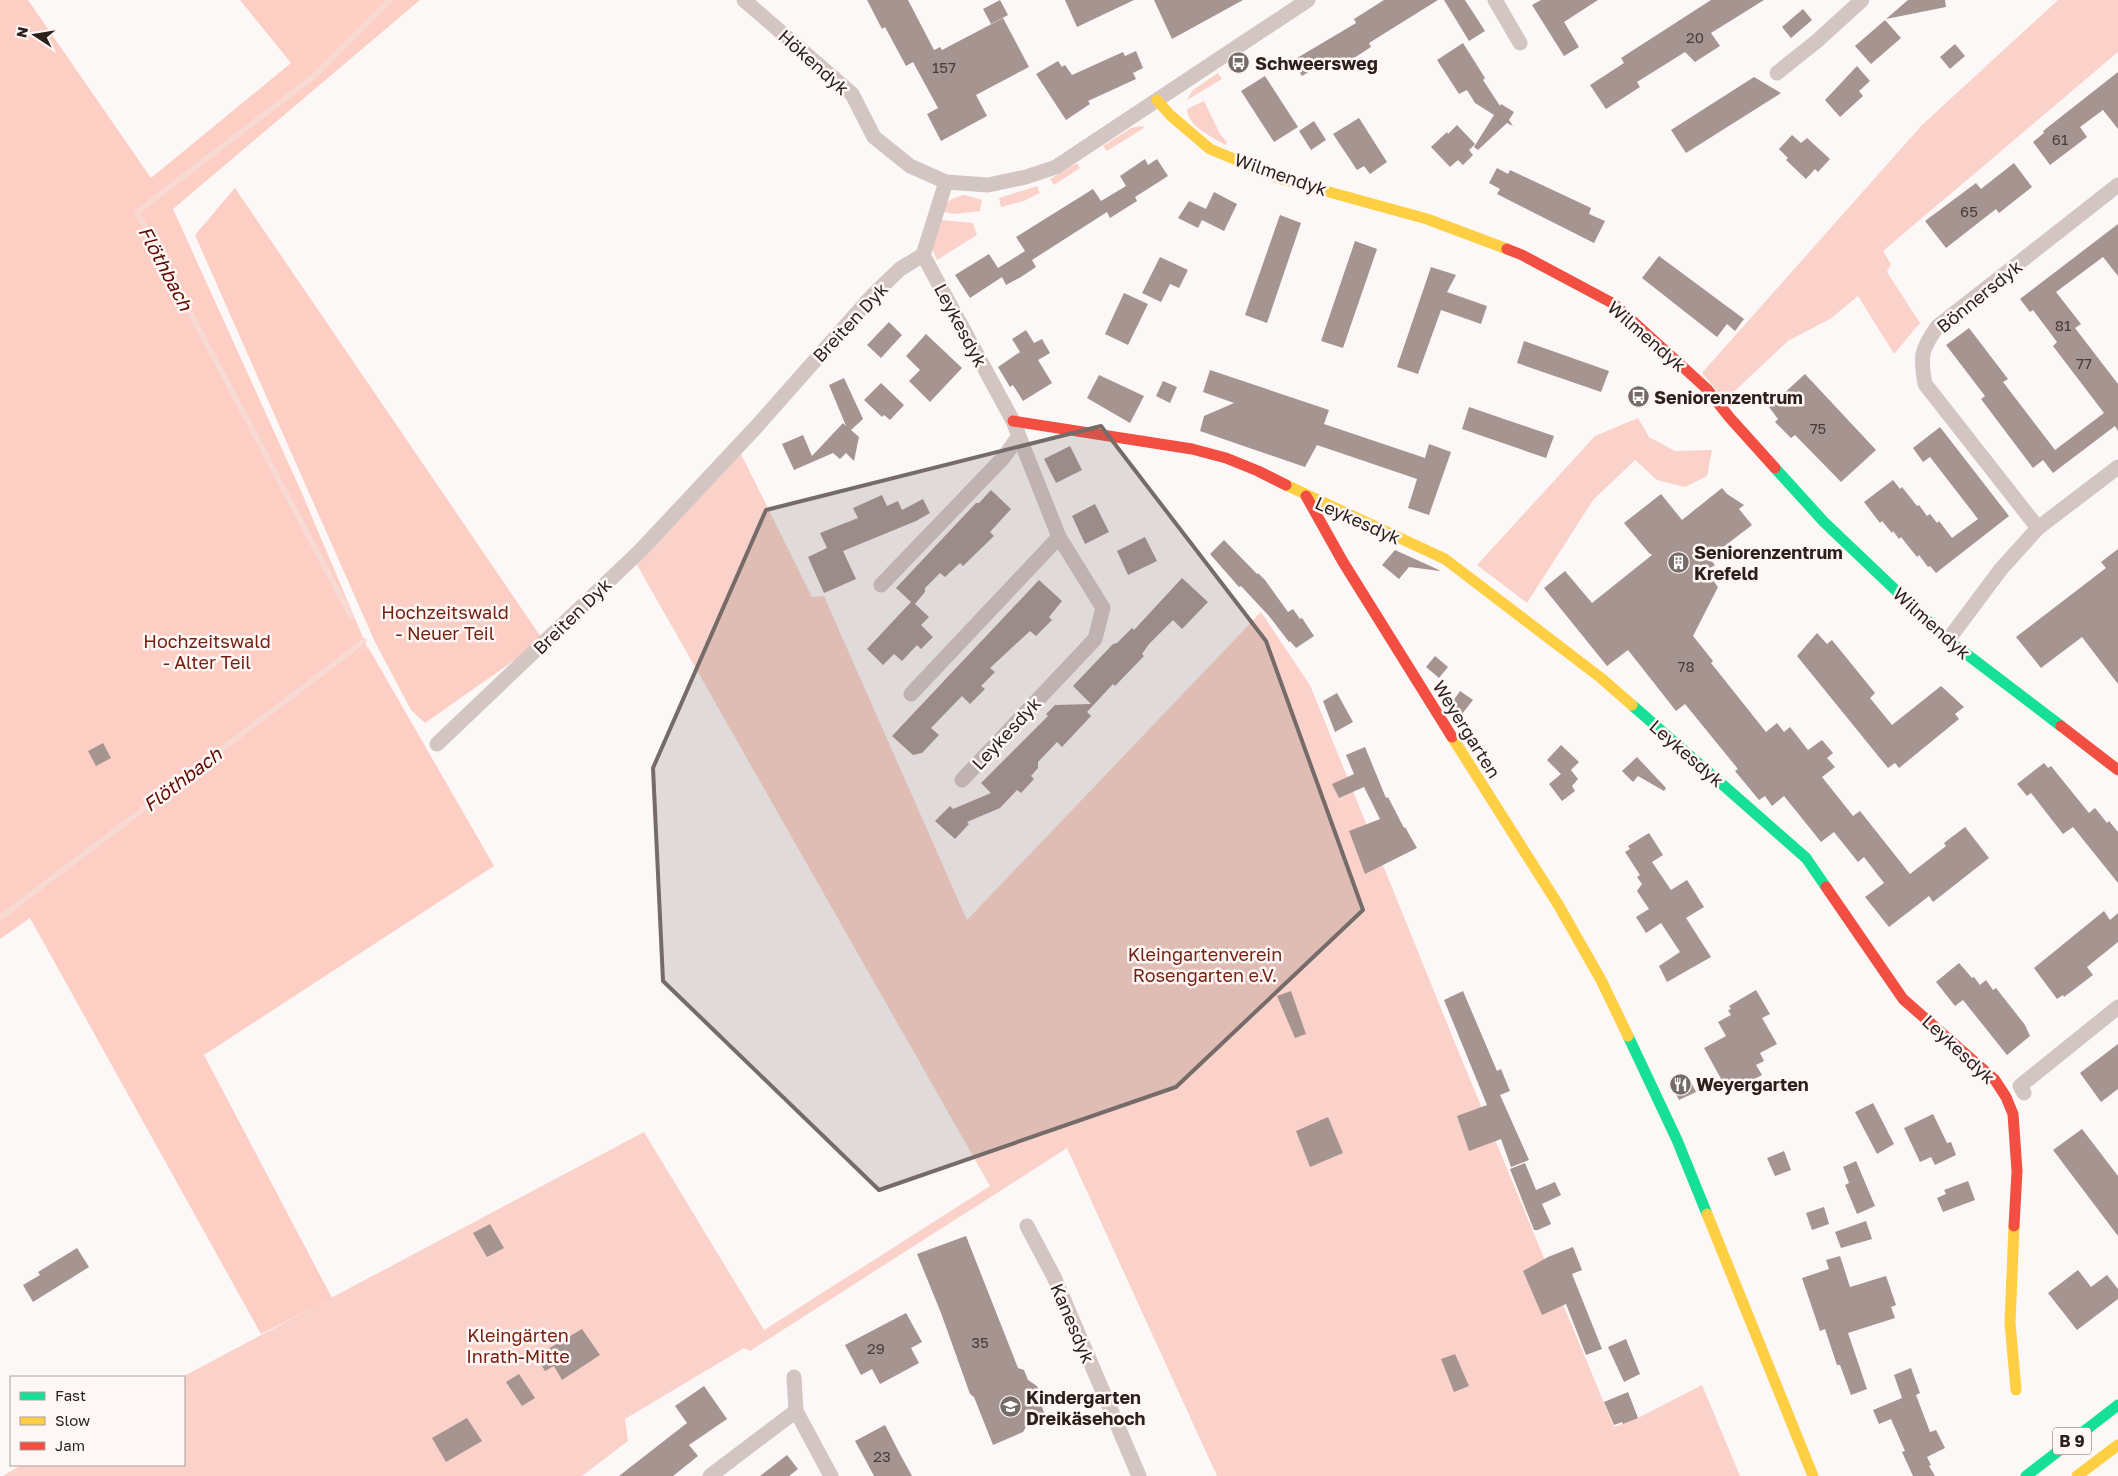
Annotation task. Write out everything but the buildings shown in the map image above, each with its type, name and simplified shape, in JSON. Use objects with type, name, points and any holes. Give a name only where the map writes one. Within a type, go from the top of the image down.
[{"type":"street","name":"Hökendyk","points":[[744,0],[852,94],[874,137],[910,166],[946,182]]},
{"type":"street","points":[[924,255],[946,182],[988,185],[1026,177],[1056,167],[1306,0]]},
{"type":"street","points":[[1495,0],[1520,42]]},
{"type":"street","points":[[1776,73],[1817,42],[1862,0]]},
{"type":"street","name":"Wilmendyk","points":[[1157,100],[1170,115],[1210,149],[1282,179],[1427,219],[1522,255],[1614,304],[1707,389],[1730,418],[1824,522],[1948,640],[2118,770]]},
{"type":"street","name":"Bönnersdyk","points":[[2038,528],[1925,384],[1921,364],[1924,345],[1938,327],[2118,185]]},
{"type":"street","name":"Leykesdyk","points":[[924,255],[1013,421],[1059,538],[1102,608],[1095,638],[962,780]]},
{"type":"street","name":"Breiten Dyk","points":[[437,744],[640,552],[763,419],[872,296],[900,269],[924,255]]},
{"type":"street","name":"Leykesdyk","points":[[1013,421],[1192,450],[1226,458],[1258,471],[1306,496],[1445,559],[1601,678],[1806,858],[1904,999],[1996,1080],[2006,1097],[2012,1114],[2018,1171],[2010,1323],[2016,1390]]},
{"type":"street","points":[[880,585],[1004,457],[1018,437]]},
{"type":"street","points":[[1948,640],[2001,569],[2038,528],[2118,467]]},
{"type":"street","name":"Weyergarten","points":[[1306,496],[1348,570],[1581,942],[1601,980],[1677,1140],[1813,1476]]},
{"type":"street","points":[[911,694],[1059,538]]},
{"type":"street","points":[[2024,1093],[2020,1086],[2118,1007]]},
{"type":"street","name":"Kanesdyk","points":[[1027,1226],[1054,1277],[1139,1476]]},
{"type":"street","points":[[794,1377],[796,1411],[830,1476]]},
{"type":"street","name":"B 9","points":[[2026,1476],[2118,1405]]},
{"type":"street","points":[[710,1476],[796,1411]]},
{"type":"street","name":"B 9","points":[[2077,1476],[2118,1445]]},
{"type":"highlighted area","points":[[1101,426],[1266,641],[1363,910],[1176,1087],[879,1190],[663,981],[653,768],[766,510]]},
{"type":"green space","name":"Hochzeitswald - Alter Teil","points":[[0,0],[28,0],[151,178],[291,63],[240,0],[420,0],[173,209],[301,491],[367,647],[351,657],[368,647],[494,866],[204,1055],[332,1298],[261,1334],[30,918],[0,939]]},
{"type":"green space","points":[[2058,0],[2118,0],[2118,52],[1883,251],[1891,264],[1887,272],[1920,323],[1894,354],[1858,296],[1830,319],[1788,341],[1725,400],[1702,373],[1922,125]]},
{"type":"green space","points":[[1218,73],[1222,79],[1187,100],[1193,90]]},
{"type":"green space","points":[[1204,101],[1220,134],[1227,142],[1226,145],[1202,131],[1188,115],[1187,109]]},
{"type":"green space","points":[[1143,126],[1144,128],[1107,151],[1103,146],[1131,128]]},
{"type":"green space","points":[[1077,163],[1080,168],[1054,185],[1050,179]]},
{"type":"green space","points":[[1037,186],[1040,193],[1024,201],[1001,207],[999,198]]},
{"type":"green space","name":"Hochzeitswald - Neuer Teil","points":[[235,188],[543,640],[425,723],[411,710],[375,642],[195,235]]},
{"type":"green space","points":[[965,195],[982,200],[980,211],[954,214],[940,211],[951,200]]},
{"type":"green space","points":[[941,220],[973,223],[977,235],[937,260],[932,249]]},
{"type":"green space","points":[[1638,418],[1649,437],[1675,451],[1712,450],[1707,476],[1685,487],[1657,480],[1635,460],[1593,500],[1527,603],[1477,565],[1595,436]]},
{"type":"green space","points":[[741,454],[812,597],[824,596],[967,920],[1261,612],[1310,685],[1457,1048],[1614,1427],[1638,1418],[1702,1385],[1740,1476],[1217,1476],[1067,1148],[750,1351],[744,1348],[625,1419],[628,1441],[582,1476],[3,1476],[19,1466],[185,1466],[184,1376],[644,1132],[764,1330],[990,1186],[637,565],[646,552]]},
{"type":"waterway","name":"Flöthbach","points":[[351,616],[137,212],[313,77],[390,0]]},
{"type":"waterway","name":"Flöthbach","points":[[0,918],[364,641]]},
{"type":"traffic: fast","points":[[1775,468],[1824,522],[1948,640],[2061,726]]},
{"type":"traffic: fast","points":[[1632,705],[1806,858],[1826,887]]},
{"type":"traffic: fast","points":[[1628,1036],[1677,1140],[1707,1214]]},
{"type":"traffic: fast","points":[[2026,1476],[2118,1405]]},
{"type":"traffic: slow","points":[[1157,100],[1170,115],[1210,149],[1282,179],[1427,219],[1507,249]]},
{"type":"traffic: slow","points":[[1286,485],[1445,559],[1601,678],[1632,705]]},
{"type":"traffic: slow","points":[[1452,737],[1559,906],[1601,980],[1628,1036]]},
{"type":"traffic: slow","points":[[1707,1214],[1813,1476]]},
{"type":"traffic: slow","points":[[2014,1226],[2010,1323],[2016,1390]]},
{"type":"traffic: slow","points":[[2077,1476],[2118,1445]]},
{"type":"traffic: jam","points":[[1507,249],[1522,255],[1614,304],[1707,389],[1775,468]]},
{"type":"traffic: jam","points":[[1013,421],[1192,449],[1226,458],[1286,485]]},
{"type":"traffic: jam","points":[[1306,496],[1343,562],[1452,737]]},
{"type":"traffic: jam","points":[[2061,726],[2118,770]]},
{"type":"traffic: jam","points":[[1826,887],[1903,999],[1995,1080],[2006,1097],[2013,1114],[2017,1171],[2014,1226]]},
{"type":"place","name":"Schweersweg","points":[[1239,63]]},
{"type":"place","name":"Seniorenzentrum","points":[[1638,397]]},
{"type":"place","name":"Seniorenzentrum Krefeld","points":[[1678,562]]},
{"type":"place","name":"Weyergarten","points":[[1680,1084]]},
{"type":"place","name":"Kindergarten Dreikäsehoch","points":[[1010,1407]]},
{"type":"park label","name":"Kleingartenverein Rosengarten e.V.","points":[[1205,964]]},
{"type":"park label","name":"Kleingärten Inrath-Mitte","points":[[518,1345]]}]
